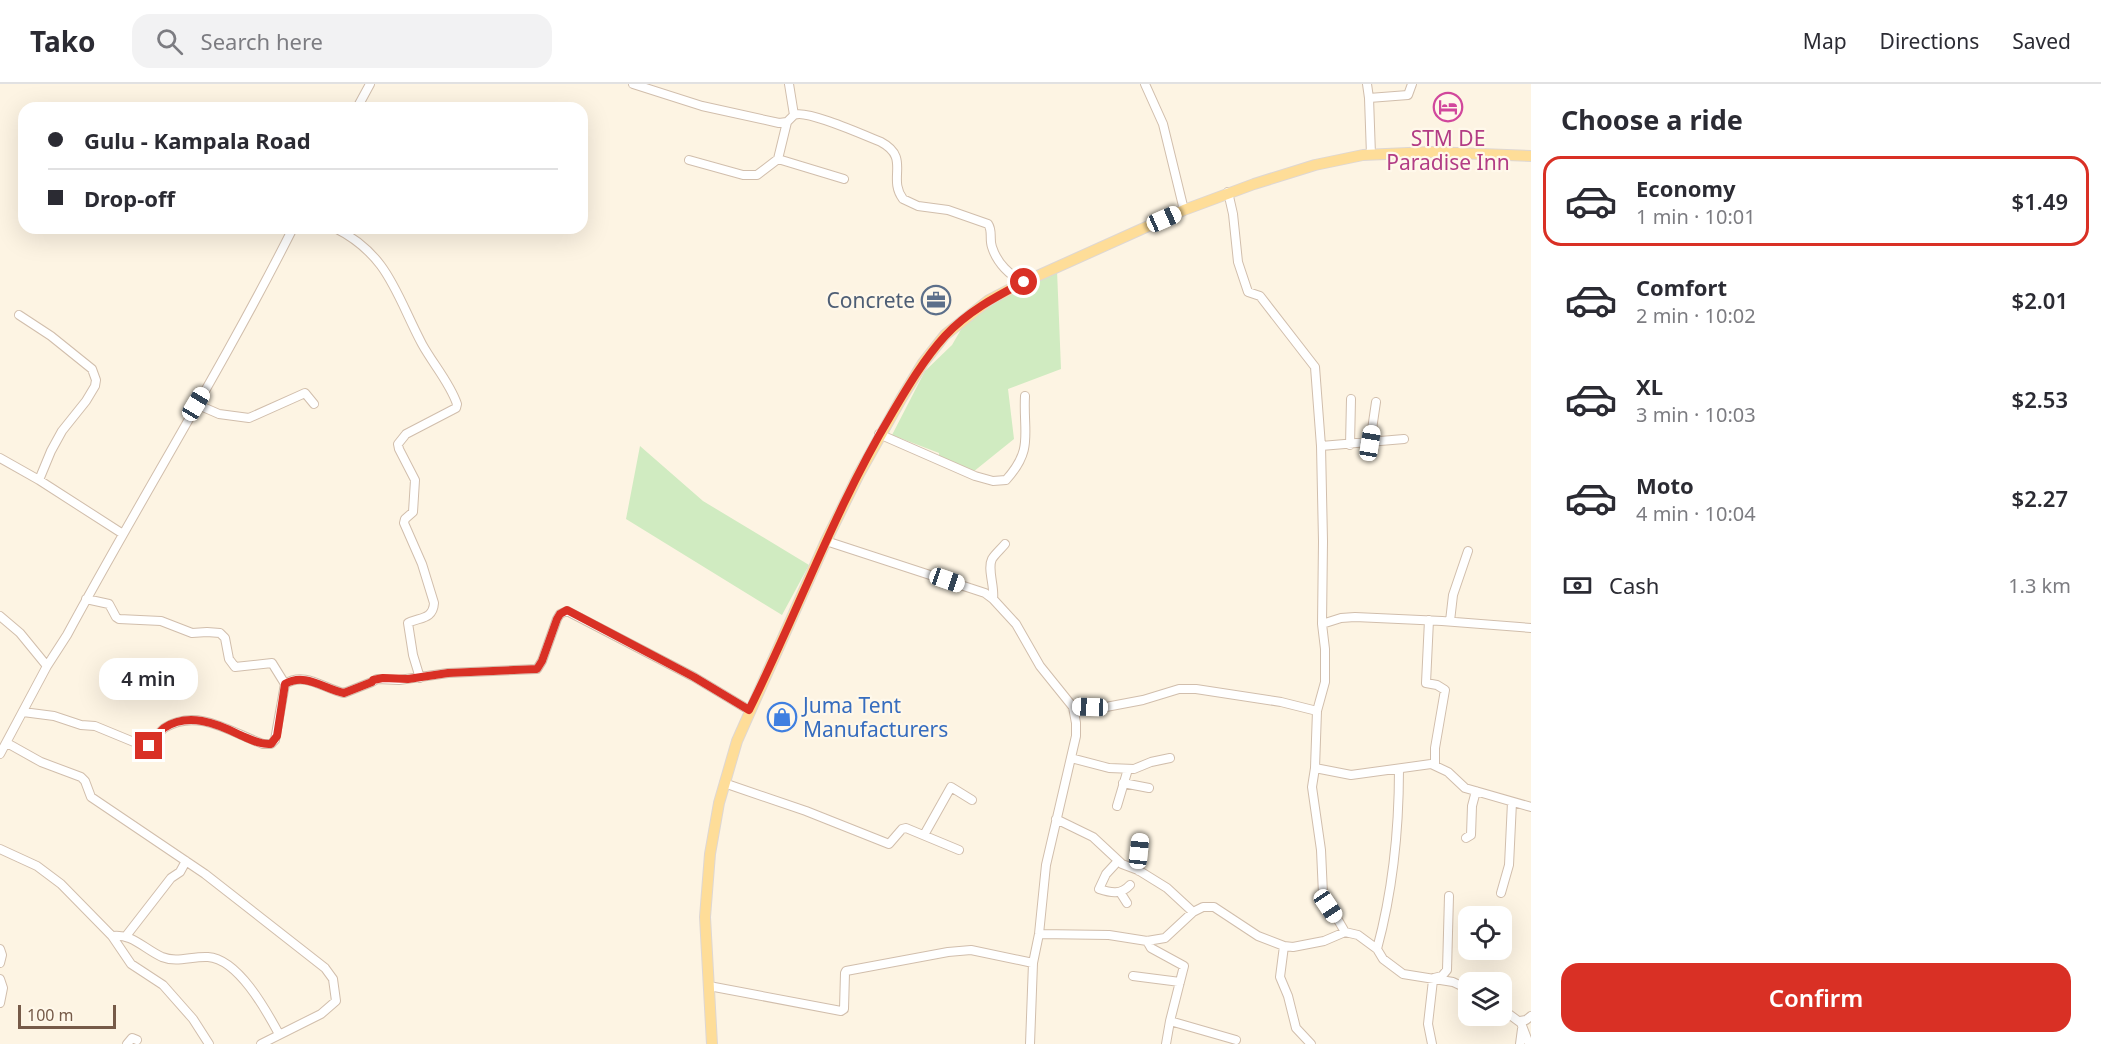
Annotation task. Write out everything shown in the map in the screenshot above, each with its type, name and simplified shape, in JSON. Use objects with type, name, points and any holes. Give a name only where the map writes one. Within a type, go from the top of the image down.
[{"type":"main road","points":[[712,1044],[705,917],[710,854],[724,783],[749,710],[826,541],[879,434],[923,363],[945,335],[989,300],[1024,282],[1228,192],[1315,165],[1371,155],[1431,152],[1531,156]]},
{"type":"street","points":[[633,84],[655,87],[702,106],[768,121],[791,119],[799,113],[814,116],[881,142],[896,154],[898,188],[903,199],[918,206],[948,210],[987,224],[990,227],[991,246],[996,256],[1011,276],[1024,282]]},
{"type":"street","points":[[689,160],[750,176],[763,172],[778,159],[791,119],[789,84]]},
{"type":"street","points":[[1146,84],[1162,124],[1184,210]]},
{"type":"street","points":[[1367,84],[1371,155]]},
{"type":"street","points":[[1369,98],[1408,95],[1412,84]]},
{"type":"street","points":[[359,102],[366,85]]},
{"type":"street","points":[[778,159],[844,179]]},
{"type":"street","points":[[1228,192],[1233,214],[1238,262],[1248,292],[1260,296],[1315,367],[1321,446],[1322,624],[1325,682],[1317,711],[1315,768],[1311,787],[1322,850],[1323,894],[1346,932]]},
{"type":"street","points":[[0,754],[47,666],[67,635],[196,404],[235,339],[290,234]]},
{"type":"street","points":[[346,234],[354,238],[388,274],[422,344],[457,404],[456,408],[405,434],[398,444],[415,480],[413,512],[405,519],[404,524],[423,564],[434,603],[434,609],[427,618],[408,623],[413,655],[420,678]]},
{"type":"street","points":[[19,315],[51,336],[92,369],[96,380],[86,401],[62,431],[39,480]]},
{"type":"street","points":[[196,404],[219,414],[249,418],[305,393],[314,404]]},
{"type":"street","points":[[879,434],[975,477],[993,481],[1006,480],[1019,466],[1026,449],[1024,396]]},
{"type":"street","points":[[1350,445],[1351,399]]},
{"type":"street","points":[[1370,443],[1376,402]]},
{"type":"street","points":[[1321,446],[1404,440]]},
{"type":"street","points":[[0,458],[123,534]]},
{"type":"street","points":[[826,541],[985,593],[1016,624],[1040,666],[1073,706],[1076,736],[1046,865],[1039,934],[1033,963],[1030,1044]]},
{"type":"street","points":[[993,599],[993,578],[990,568],[992,559],[1005,544]]},
{"type":"street","points":[[1450,621],[1453,595],[1468,551]]},
{"type":"street","points":[[23,712],[54,716],[81,725],[95,726],[146,747],[165,728],[183,720],[214,723],[252,741],[268,745],[274,742],[277,736],[285,684],[274,664],[270,662],[243,667],[232,665],[226,640],[220,633],[192,633],[160,621],[119,619],[109,604],[86,599]]},
{"type":"street","points":[[285,684],[300,679],[344,693],[377,679],[399,680],[448,673],[537,669],[557,619],[567,610],[694,677],[749,710]]},
{"type":"street","points":[[0,616],[20,633],[47,666]]},
{"type":"street","points":[[1322,624],[1341,618],[1450,621],[1531,628]]},
{"type":"street","points":[[1429,620],[1426,682],[1445,690],[1435,748],[1435,765]]},
{"type":"street","points":[[1073,706],[1106,707],[1143,700],[1179,689],[1196,689],[1281,702],[1317,711]]},
{"type":"street","points":[[7,742],[42,762],[81,777],[91,797],[186,861],[320,963],[333,979],[336,1001],[321,1014],[261,1044]]},
{"type":"street","points":[[1071,758],[1109,768],[1128,769],[1170,758]]},
{"type":"street","points":[[1315,768],[1351,775],[1424,764],[1435,765],[1448,772],[1465,788],[1531,807]]},
{"type":"street","points":[[1117,806],[1128,769]]},
{"type":"street","points":[[1377,949],[1384,925],[1396,848],[1400,769]]},
{"type":"street","points":[[724,783],[806,811],[889,844],[905,828],[959,850]]},
{"type":"street","points":[[1123,783],[1149,788]]},
{"type":"street","points":[[924,835],[951,787],[972,800]]},
{"type":"street","points":[[1466,838],[1471,835],[1472,806],[1476,791]]},
{"type":"street","points":[[1501,893],[1509,865],[1512,802]]},
{"type":"street","points":[[1056,819],[1093,837],[1118,861],[1167,888],[1193,912]]},
{"type":"street","points":[[1139,871],[1141,838]]},
{"type":"street","points":[[0,849],[48,874],[112,936],[131,964],[163,984],[193,1019],[209,1044]]},
{"type":"street","points":[[126,936],[171,878],[180,872],[186,861]]},
{"type":"street","points":[[1118,861],[1106,874],[1099,889],[1120,892],[1125,891],[1130,885]]},
{"type":"street","points":[[1120,892],[1127,903]]},
{"type":"street","points":[[1433,979],[1442,976],[1447,970],[1449,896]]},
{"type":"street","points":[[1039,934],[1109,935],[1147,941],[1165,938],[1193,912],[1203,907],[1214,907],[1258,936],[1284,946],[1293,947],[1324,941],[1346,932],[1358,935],[1377,949],[1391,967],[1403,974],[1458,984]]},
{"type":"street","points":[[112,936],[126,936],[167,958],[177,960],[208,957],[231,966],[267,1012],[279,1034]]},
{"type":"street","points":[[1147,941],[1150,948],[1185,966],[1166,1044]]},
{"type":"street","points":[[1284,946],[1280,977],[1288,996],[1296,1028],[1311,1044]]},
{"type":"street","points":[[0,948],[2,952],[0,963]]},
{"type":"street","points":[[708,986],[841,1011],[844,1009],[846,971],[948,952],[971,950],[1033,963]]},
{"type":"street","points":[[1133,976],[1180,982]]},
{"type":"street","points":[[0,979],[3,988],[0,1003]]},
{"type":"street","points":[[1432,1044],[1428,1024],[1433,979]]},
{"type":"street","points":[[1512,1016],[1521,1023],[1528,1044]]},
{"type":"street","points":[[1521,1023],[1531,1016]]},
{"type":"street","points":[[1170,1021],[1236,1040]]},
{"type":"street","points":[[1520,1044],[1521,1023]]},
{"type":"street","points":[[127,1044],[132,1038],[137,1040]]},
{"type":"green space","points":[[1057,270],[1061,369],[1008,389],[1014,439],[973,472],[939,457],[939,453],[892,435],[925,371],[952,345],[963,326],[1002,298]]},
{"type":"green space","points":[[640,446],[703,501],[809,565],[782,615],[626,519]]},
{"type":"place","name":"STM DE Paradise Inn","points":[[1448,107]]},
{"type":"place","name":"Concrete","points":[[936,300]]},
{"type":"place","name":"Juma Tent Manufacturers","points":[[782,717]]},
{"type":"route","points":[[149,746],[165,728],[183,720],[214,723],[252,741],[271,744],[277,736],[285,684],[292,680],[300,679],[325,685],[344,693],[377,679],[399,680],[448,673],[537,669],[557,619],[563,611],[567,610],[694,677],[749,710],[826,541],[879,434],[923,363],[945,335],[963,320],[989,300],[1024,282]]}]
